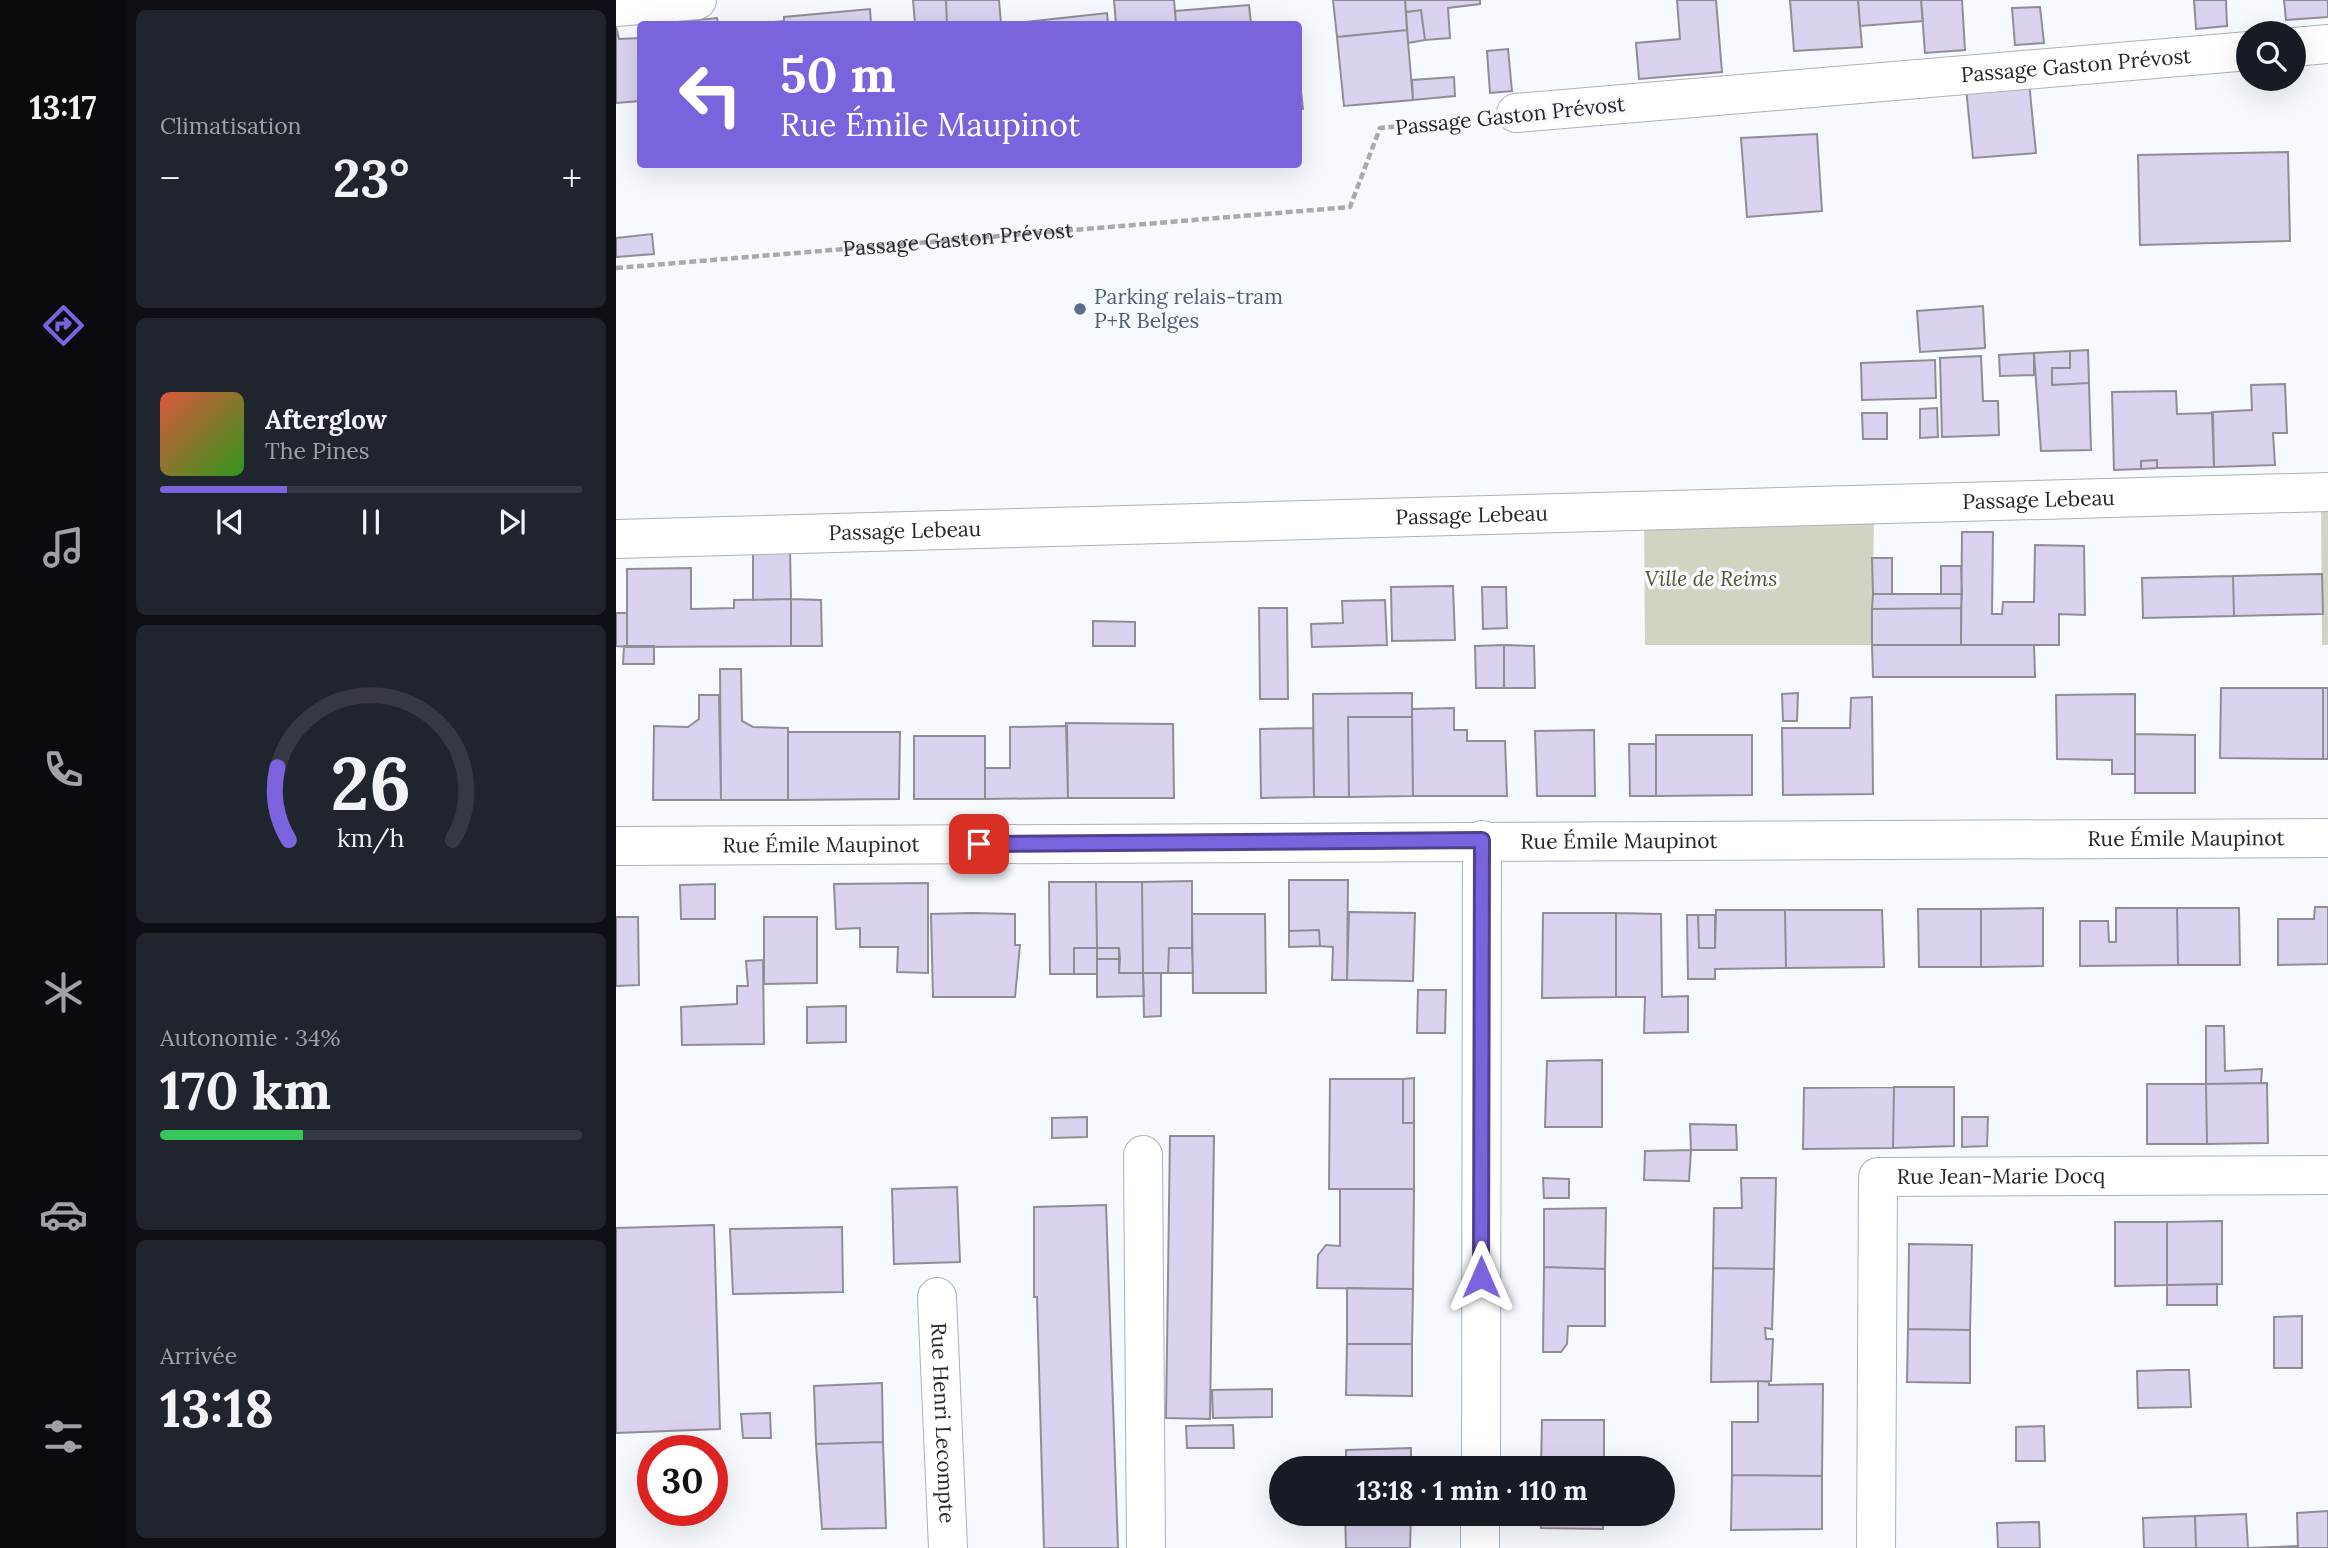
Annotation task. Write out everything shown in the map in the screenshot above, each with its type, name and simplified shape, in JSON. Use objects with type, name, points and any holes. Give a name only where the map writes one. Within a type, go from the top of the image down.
[{"type":"street","points":[[616,7],[697,0]]},
{"type":"street","points":[[2306,46],[2328,44]]},
{"type":"street","name":"Passage Gaston Prévost","points":[[1516,113],[2236,52]]},
{"type":"street","name":"Passage Lebeau","points":[[616,539],[2328,492]]},
{"type":"street","name":"Rue Émile Maupinot","points":[[616,846],[2328,838]]},
{"type":"street","points":[[1480,1456],[1482,840]]},
{"type":"street","points":[[1143,1155],[1146,1548]]},
{"type":"street","name":"Rue Jean-Marie Docq","points":[[1876,1548],[1878,1177],[2328,1175]]},
{"type":"street","name":"Rue Henri Lecompte","points":[[937,1297],[948,1548]]},
{"type":"street","points":[[1480,1526],[1480,1548]]},
{"type":"path","name":"Passage Gaston Prévost","points":[[616,268],[1350,206],[1380,128],[1516,113]]},
{"type":"green space","points":[[2321,508],[2328,508],[2328,645],[2322,645]]},
{"type":"green space","name":"Ville de Reims","points":[[1644,510],[1874,520],[1872,645],[1645,645]]},
{"type":"building","points":[[913,0],[946,0],[947,21],[915,21]]},
{"type":"building","points":[[946,0],[999,0],[1001,21],[947,21]]},
{"type":"building","points":[[1114,0],[1174,0],[1176,21],[1116,21]]},
{"type":"building","points":[[1333,0],[1405,0],[1407,30],[1337,37]]},
{"type":"building","points":[[1405,0],[1480,0],[1480,4],[1448,8],[1450,38],[1425,40],[1421,10],[1406,12]]},
{"type":"building","points":[[1677,0],[1716,0],[1722,72],[1639,79],[1636,43],[1680,39]]},
{"type":"building","points":[[1790,0],[1858,0],[1862,47],[1794,51]]},
{"type":"building","points":[[1858,0],[1921,0],[1923,21],[1860,26]]},
{"type":"building","points":[[1921,0],[1962,0],[1965,50],[1925,53]]},
{"type":"building","points":[[2194,0],[2226,0],[2227,26],[2196,29]]},
{"type":"building","points":[[2284,0],[2328,0],[2328,17],[2286,20]]},
{"type":"building","points":[[1249,5],[1251,21],[1176,21],[1175,11]]},
{"type":"building","points":[[2040,7],[2044,43],[2015,45],[2012,8]]},
{"type":"building","points":[[870,9],[871,21],[784,21],[784,17]]},
{"type":"building","points":[[1421,10],[1425,40],[1408,43],[1406,12]]},
{"type":"building","points":[[1107,13],[1108,21],[1035,21]]},
{"type":"building","points":[[717,18],[718,21],[688,21]]},
{"type":"building","points":[[616,27],[619,39],[637,38],[637,101],[616,103]]},
{"type":"building","points":[[1407,30],[1413,100],[1344,106],[1337,37]]},
{"type":"building","points":[[1508,49],[1512,91],[1490,93],[1487,51]]},
{"type":"building","points":[[1454,77],[1455,96],[1413,100],[1412,80]]},
{"type":"building","points":[[2029,82],[2036,153],[1973,158],[1966,88]]},
{"type":"building","points":[[1817,134],[1822,211],[1747,217],[1741,138]]},
{"type":"building","points":[[2288,152],[2290,241],[2140,245],[2138,155]]},
{"type":"building","points":[[652,234],[654,254],[616,257],[616,238]]},
{"type":"building","points":[[1983,306],[1985,348],[1920,352],[1917,311]]},
{"type":"building","points":[[2088,350],[2089,383],[2052,385],[2052,368],[2070,368],[2070,351]]},
{"type":"building","points":[[2070,351],[2070,368],[2052,368],[2052,385],[2089,383],[2091,450],[2041,451],[2034,353]]},
{"type":"building","points":[[2034,353],[2034,375],[2000,376],[1999,355]]},
{"type":"building","points":[[1981,356],[1983,401],[1998,401],[1999,435],[1942,437],[1940,358]]},
{"type":"building","points":[[1935,360],[1936,398],[1862,400],[1861,363]]},
{"type":"building","points":[[2285,384],[2287,433],[2273,433],[2275,465],[2214,467],[2212,412],[2252,410],[2251,385]]},
{"type":"building","points":[[2176,391],[2177,414],[2213,413],[2214,467],[2157,468],[2157,460],[2141,461],[2141,469],[2114,470],[2112,392]]},
{"type":"building","points":[[1937,408],[1938,437],[1920,438],[1920,409]]},
{"type":"building","points":[[1862,413],[1887,413],[1887,439],[1863,439]]},
{"type":"building","points":[[2157,460],[2157,468],[2141,469],[2141,461]]},
{"type":"building","points":[[1962,532],[1993,532],[1992,614],[2002,614],[2003,602],[2034,602],[2035,545],[2084,546],[2085,615],[2059,614],[2059,645],[1961,645]]},
{"type":"building","points":[[753,550],[790,550],[791,599],[753,600]]},
{"type":"building","points":[[1872,558],[1892,558],[1892,594],[1873,594]]},
{"type":"building","points":[[1941,566],[1961,566],[1962,594],[1941,594]]},
{"type":"building","points":[[691,568],[691,609],[734,608],[734,600],[791,599],[791,646],[627,647],[627,569]]},
{"type":"building","points":[[2322,574],[2323,614],[2234,616],[2233,576]]},
{"type":"building","points":[[2233,576],[2234,616],[2143,618],[2142,578]]},
{"type":"building","points":[[1453,586],[1455,640],[1392,641],[1391,587]]},
{"type":"building","points":[[1482,587],[1506,587],[1507,628],[1483,629]]},
{"type":"building","points":[[1873,594],[1962,594],[1961,608],[1872,609]]},
{"type":"building","points":[[791,599],[821,600],[822,646],[791,646]]},
{"type":"building","points":[[1385,600],[1387,645],[1312,647],[1311,624],[1343,623],[1342,601]]},
{"type":"building","points":[[1259,608],[1287,608],[1288,699],[1260,699]]},
{"type":"building","points":[[1961,608],[1961,645],[1872,645],[1872,609]]},
{"type":"building","points":[[616,613],[627,613],[627,647],[616,646]]},
{"type":"building","points":[[1093,621],[1135,622],[1135,646],[1093,646]]},
{"type":"building","points":[[1504,645],[1504,688],[1476,688],[1475,646]]},
{"type":"building","points":[[1504,645],[1534,646],[1535,688],[1504,688]]},
{"type":"building","points":[[1872,645],[2034,645],[2035,677],[1873,677]]},
{"type":"building","points":[[624,646],[654,646],[654,664],[623,664]]},
{"type":"building","points":[[720,669],[741,669],[742,721],[753,727],[788,728],[788,800],[721,800]]},
{"type":"building","points":[[2221,688],[2323,688],[2323,759],[2220,758]]},
{"type":"building","points":[[2323,688],[2328,688],[2328,759],[2323,759]]},
{"type":"building","points":[[1412,693],[1412,717],[1348,717],[1349,797],[1314,797],[1313,694]]},
{"type":"building","points":[[1798,693],[1797,721],[1783,721],[1782,694]]},
{"type":"building","points":[[2135,694],[2135,774],[2112,774],[2112,760],[2057,759],[2056,695]]},
{"type":"building","points":[[699,695],[719,695],[721,800],[653,800],[654,726],[688,727],[699,719]]},
{"type":"building","points":[[1872,697],[1873,794],[1783,795],[1782,728],[1850,728],[1851,698]]},
{"type":"building","points":[[1454,708],[1454,730],[1467,730],[1467,741],[1505,741],[1507,796],[1413,796],[1412,709]]},
{"type":"building","points":[[1348,717],[1412,717],[1413,796],[1349,797]]},
{"type":"building","points":[[1066,723],[1173,724],[1174,798],[1068,798]]},
{"type":"building","points":[[1067,726],[1068,798],[985,799],[985,768],[1010,768],[1010,727]]},
{"type":"building","points":[[1313,728],[1314,797],[1261,798],[1260,729]]},
{"type":"building","points":[[1594,730],[1595,796],[1537,796],[1535,731]]},
{"type":"building","points":[[788,732],[900,732],[899,799],[788,800]]},
{"type":"building","points":[[2135,734],[2195,735],[2195,793],[2135,793]]},
{"type":"building","points":[[1656,735],[1752,735],[1752,795],[1656,796]]},
{"type":"building","points":[[914,736],[985,736],[985,799],[914,799]]},
{"type":"building","points":[[1629,744],[1656,744],[1656,796],[1630,796]]},
{"type":"building","points":[[1289,880],[1348,880],[1347,980],[1332,980],[1333,947],[1320,946],[1319,930],[1289,931]]},
{"type":"building","points":[[1192,881],[1192,948],[1169,948],[1168,973],[1143,973],[1142,882]]},
{"type":"building","points":[[1049,882],[1096,882],[1097,948],[1074,948],[1074,974],[1050,974]]},
{"type":"building","points":[[1096,882],[1142,882],[1143,973],[1119,973],[1119,948],[1097,948]]},
{"type":"building","points":[[928,883],[928,973],[897,972],[898,947],[860,947],[860,928],[836,929],[834,884]]},
{"type":"building","points":[[715,884],[715,919],[681,919],[680,885]]},
{"type":"building","points":[[2315,907],[2328,907],[2328,964],[2278,965],[2278,919],[2314,919]]},
{"type":"building","points":[[2043,908],[2043,966],[1981,967],[1981,909]]},
{"type":"building","points":[[2116,908],[2177,908],[2178,965],[2080,966],[2080,921],[2108,921],[2109,942],[2116,942]]},
{"type":"building","points":[[2177,908],[2239,908],[2240,965],[2178,965]]},
{"type":"building","points":[[1918,909],[1981,909],[1981,967],[1919,967]]},
{"type":"building","points":[[1716,910],[1785,910],[1786,968],[1715,969],[1715,979],[1688,979],[1687,915],[1698,915],[1699,948],[1715,948]]},
{"type":"building","points":[[1785,910],[1882,910],[1884,967],[1786,968]]},
{"type":"building","points":[[1349,912],[1415,913],[1413,981],[1347,980]]},
{"type":"building","points":[[1543,913],[1616,913],[1616,997],[1542,998]]},
{"type":"building","points":[[1616,913],[1661,914],[1662,997],[1688,996],[1688,1032],[1644,1033],[1645,997],[1616,997]]},
{"type":"building","points":[[931,914],[1015,914],[1015,945],[1020,945],[1015,997],[933,997]]},
{"type":"building","points":[[1192,914],[1265,914],[1266,993],[1193,993]]},
{"type":"building","points":[[1698,915],[1715,915],[1715,948],[1699,948]]},
{"type":"building","points":[[616,917],[638,917],[639,985],[616,986]]},
{"type":"building","points":[[764,917],[817,917],[817,983],[764,984]]},
{"type":"building","points":[[1319,930],[1320,946],[1289,947],[1289,931]]},
{"type":"building","points":[[1074,948],[1097,948],[1097,974],[1074,974]]},
{"type":"building","points":[[1097,948],[1119,948],[1120,959],[1097,959]]},
{"type":"building","points":[[1169,948],[1192,948],[1193,973],[1168,973]]},
{"type":"building","points":[[1097,959],[1120,959],[1119,973],[1143,973],[1144,996],[1097,997]]},
{"type":"building","points":[[763,960],[764,1044],[682,1045],[681,1007],[737,1004],[737,986],[748,986],[746,961]]},
{"type":"building","points":[[1143,973],[1161,973],[1161,1016],[1144,1017]]},
{"type":"building","points":[[1418,990],[1446,990],[1445,1033],[1417,1033]]},
{"type":"building","points":[[846,1006],[846,1042],[807,1043],[807,1007]]},
{"type":"building","points":[[2206,1026],[2224,1026],[2225,1071],[2262,1069],[2261,1083],[2206,1084]]},
{"type":"building","points":[[1602,1060],[1602,1127],[1545,1127],[1547,1061]]},
{"type":"building","points":[[1414,1078],[1414,1123],[1403,1123],[1403,1079]]},
{"type":"building","points":[[1330,1079],[1403,1079],[1403,1123],[1414,1123],[1414,1189],[1329,1189]]},
{"type":"building","points":[[2267,1083],[2268,1143],[2207,1144],[2206,1084]]},
{"type":"building","points":[[2147,1084],[2206,1084],[2207,1144],[2147,1144]]},
{"type":"building","points":[[1894,1087],[1954,1087],[1954,1146],[1893,1148]]},
{"type":"building","points":[[1894,1087],[1893,1148],[1803,1149],[1804,1088]]},
{"type":"building","points":[[1087,1117],[1087,1137],[1052,1138],[1052,1118]]},
{"type":"building","points":[[1962,1117],[1988,1117],[1987,1146],[1962,1147]]},
{"type":"building","points":[[1690,1124],[1736,1125],[1737,1150],[1691,1150]]},
{"type":"building","points":[[1170,1136],[1214,1136],[1210,1419],[1166,1418]]},
{"type":"building","points":[[1691,1150],[1689,1181],[1644,1180],[1645,1151]]},
{"type":"building","points":[[1543,1178],[1569,1179],[1569,1198],[1544,1198]]},
{"type":"building","points":[[1741,1178],[1776,1178],[1774,1269],[1713,1268],[1714,1208],[1742,1208]]},
{"type":"building","points":[[957,1187],[960,1262],[894,1264],[892,1189]]},
{"type":"building","points":[[1340,1189],[1414,1189],[1413,1289],[1317,1288],[1318,1255],[1326,1245],[1340,1246]]},
{"type":"building","points":[[1106,1205],[1118,1548],[1044,1548],[1037,1297],[1034,1297],[1034,1207]]},
{"type":"building","points":[[1606,1208],[1605,1269],[1544,1267],[1544,1209]]},
{"type":"building","points":[[2222,1221],[2222,1284],[2167,1285],[2167,1222]]},
{"type":"building","points":[[2115,1222],[2167,1222],[2167,1285],[2115,1286]]},
{"type":"building","points":[[714,1225],[720,1429],[616,1433],[616,1228]]},
{"type":"building","points":[[842,1227],[843,1292],[733,1294],[730,1229]]},
{"type":"building","points":[[1909,1244],[1972,1245],[1970,1330],[1908,1329]]},
{"type":"building","points":[[1544,1267],[1605,1269],[1605,1326],[1568,1326],[1567,1344],[1561,1352],[1543,1352]]},
{"type":"building","points":[[1713,1268],[1774,1269],[1772,1329],[1765,1328],[1766,1339],[1773,1339],[1771,1381],[1711,1382]]},
{"type":"building","points":[[2217,1284],[2217,1305],[2167,1305],[2167,1285]]},
{"type":"building","points":[[1347,1288],[1413,1289],[1412,1344],[1347,1344]]},
{"type":"building","points":[[2302,1316],[2302,1368],[2274,1368],[2274,1317]]},
{"type":"building","points":[[1908,1329],[1970,1330],[1970,1383],[1907,1382]]},
{"type":"building","points":[[1347,1344],[1412,1344],[1412,1396],[1346,1395]]},
{"type":"building","points":[[2189,1370],[2191,1407],[2138,1408],[2137,1371]]},
{"type":"building","points":[[1758,1381],[1769,1382],[1769,1385],[1823,1384],[1822,1476],[1732,1475],[1732,1422],[1758,1422]]},
{"type":"building","points":[[882,1383],[883,1442],[816,1444],[814,1386]]},
{"type":"building","points":[[1272,1389],[1272,1417],[1213,1418],[1212,1390]]},
{"type":"building","points":[[770,1413],[771,1438],[743,1438],[741,1414]]},
{"type":"building","points":[[1542,1420],[1604,1420],[1604,1456],[1541,1456]]},
{"type":"building","points":[[1233,1425],[1234,1448],[1187,1448],[1186,1426]]},
{"type":"building","points":[[2044,1426],[2045,1461],[2016,1461],[2016,1427]]},
{"type":"building","points":[[883,1442],[886,1528],[822,1529],[816,1444]]},
{"type":"building","points":[[1411,1448],[1411,1456],[1346,1456],[1346,1450]]},
{"type":"building","points":[[1732,1475],[1822,1476],[1822,1529],[1731,1530]]},
{"type":"building","points":[[2328,1511],[2328,1548],[2298,1548],[2297,1513]]},
{"type":"building","points":[[2246,1514],[2248,1548],[2196,1548],[2195,1516]]},
{"type":"building","points":[[2195,1516],[2196,1548],[2144,1548],[2143,1518]]},
{"type":"building","points":[[2039,1522],[2040,1548],[1998,1548],[1997,1523]]},
{"type":"building","points":[[1345,1526],[1411,1526],[1410,1548],[1346,1548]]},
{"type":"building","points":[[1541,1526],[1603,1526],[1603,1529]]},
{"type":"building","points":[[2298,1546],[2298,1548],[2248,1548]]},
{"type":"place","name":"Parking relais-tram P+R Belges","points":[[1080,309]]},
{"type":"route","points":[[979,844],[1482,840],[1481,1277]]}]
